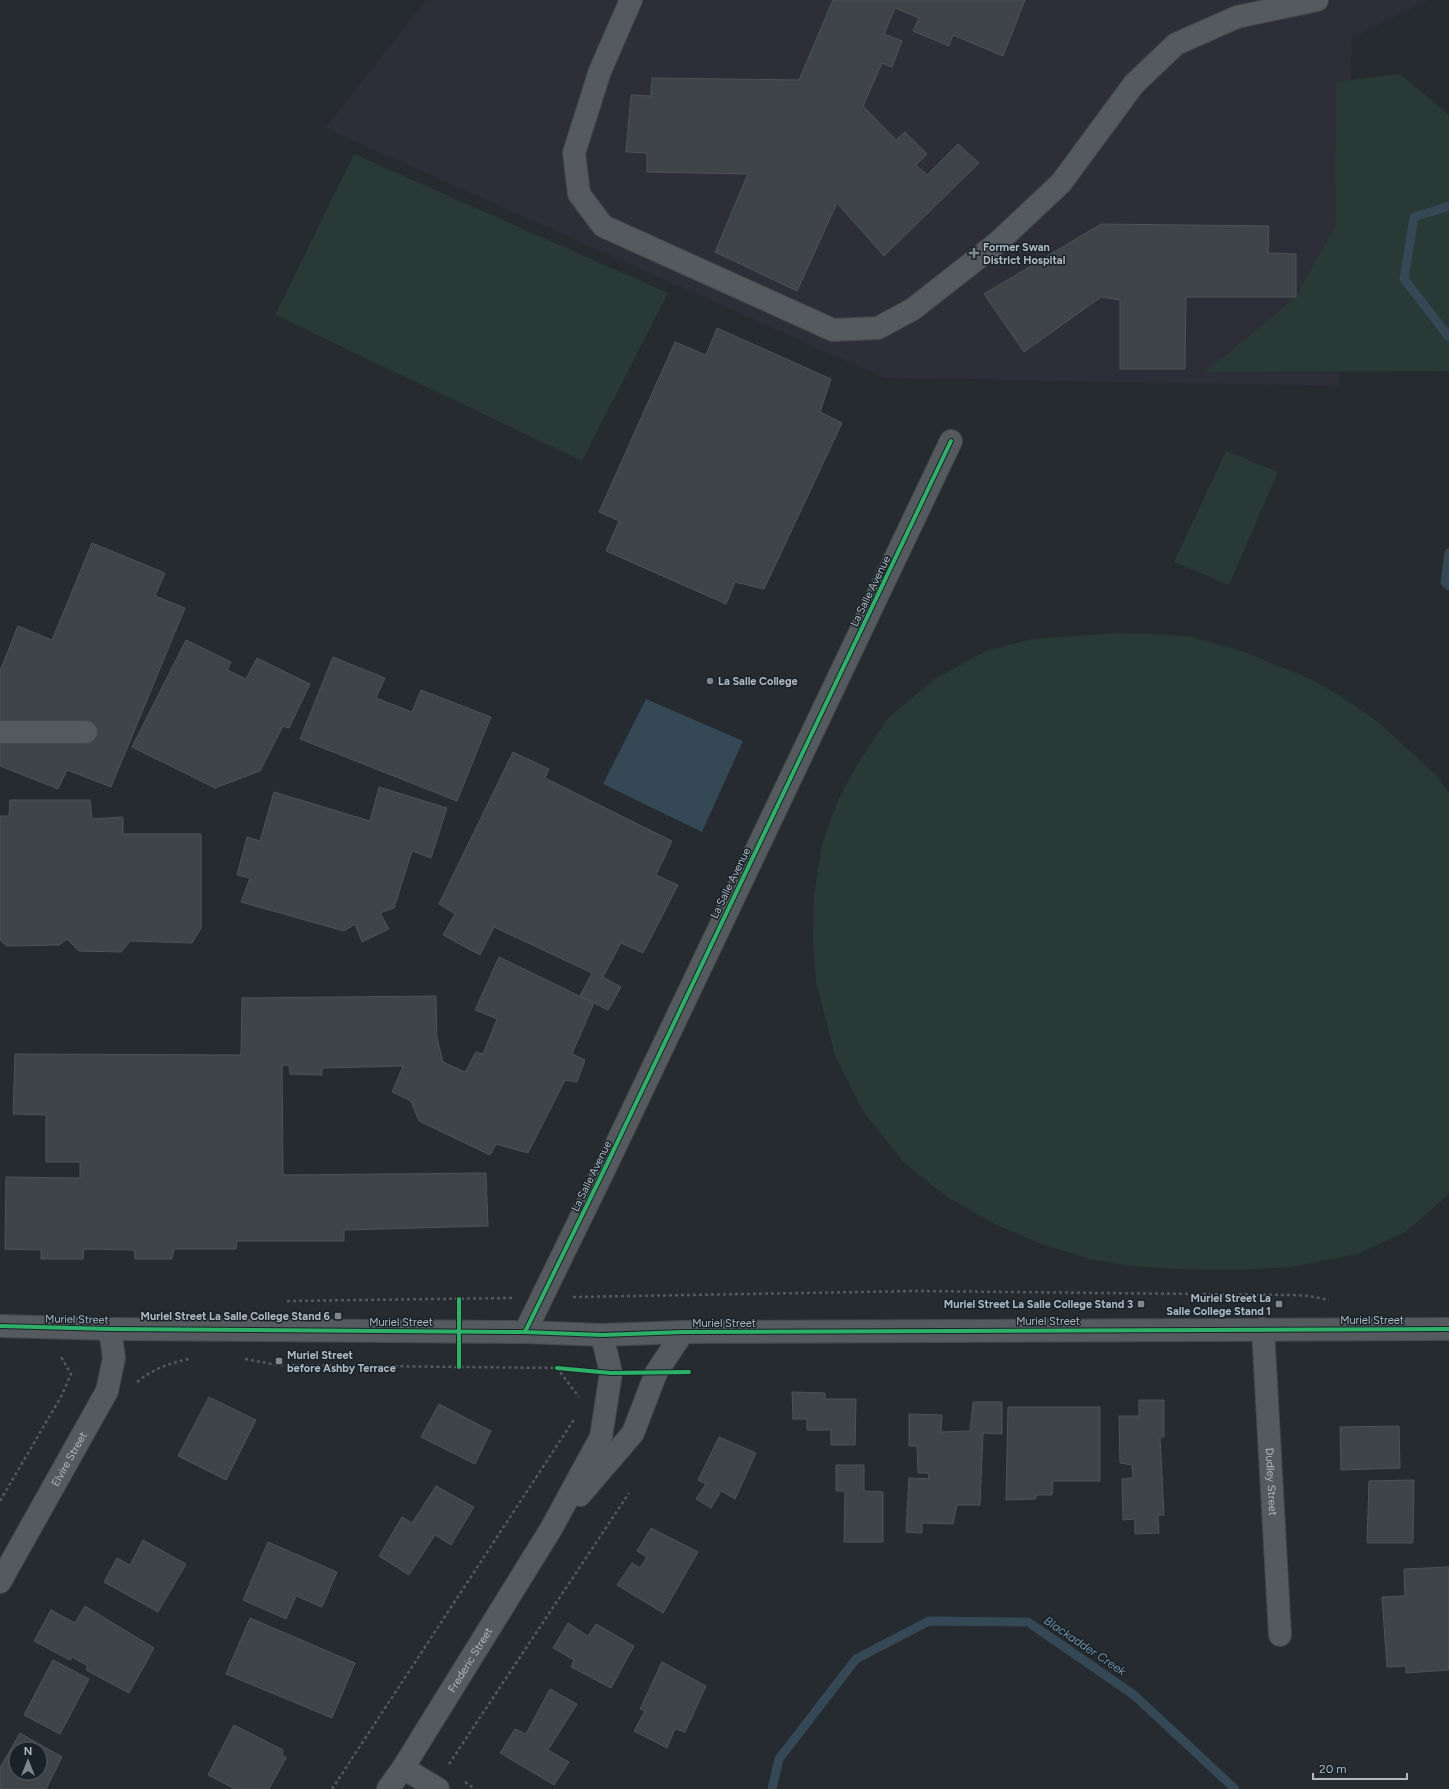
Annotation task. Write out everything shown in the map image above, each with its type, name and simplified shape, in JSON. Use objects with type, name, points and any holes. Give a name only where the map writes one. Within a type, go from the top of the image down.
[{"type":"street","points":[[631,0],[600,71],[574,153],[579,194],[603,226],[833,330],[878,328],[913,309],[996,244],[1061,183],[1134,84],[1176,44],[1237,17],[1316,0]]},
{"type":"street","name":"La Salle Avenue","points":[[525,1332],[951,441]]},
{"type":"street","points":[[0,732],[86,732]]},
{"type":"street","name":"Muriel Street","points":[[0,1326],[110,1329],[525,1332],[602,1335],[683,1332],[1449,1329]]},
{"type":"street","name":"Elvire Street","points":[[0,1580],[107,1391],[114,1358],[110,1329]]},
{"type":"street","name":"Dudley Street","points":[[1263,1329],[1280,1635]]},
{"type":"street","name":"Frederic Street","points":[[551,1529],[633,1433],[656,1373],[683,1332]]},
{"type":"street","name":"Frederic Street","points":[[388,1789],[403,1768],[551,1529],[601,1438],[611,1373],[602,1335]]},
{"type":"street","points":[[403,1768],[441,1780]]},
{"type":"path","points":[[279,1301],[542,1298],[917,1290],[1292,1295],[1309,1296],[1332,1301]]},
{"type":"path","points":[[458,1299],[458,1367]]},
{"type":"path","points":[[0,1501],[62,1395],[71,1374],[57,1350]]},
{"type":"path","points":[[136,1383],[148,1373],[172,1363],[190,1358]]},
{"type":"path","points":[[240,1358],[277,1364],[564,1368]]},
{"type":"path","points":[[557,1368],[579,1398]]},
{"type":"path","points":[[332,1789],[575,1417]]},
{"type":"path","points":[[441,1780],[629,1493]]},
{"type":"path","points":[[463,1782],[476,1789]]},
{"type":"shaded area","name":"Former Swan District Hospital","points":[[426,0],[1428,0],[1352,38],[1339,386],[884,378],[325,128]]},
{"type":"shaded area","points":[[1400,74],[1449,115],[1449,371],[1205,372],[1296,297],[1335,226],[1336,82]]},
{"type":"shaded area","points":[[354,154],[668,293],[582,461],[275,315]]},
{"type":"shaded area","points":[[1226,451],[1278,472],[1229,585],[1174,562]]},
{"type":"shaded area","points":[[1118,633],[1191,637],[1242,651],[1308,678],[1342,697],[1378,722],[1438,777],[1449,793],[1449,1194],[1407,1231],[1358,1254],[1292,1267],[1234,1270],[1175,1269],[1130,1266],[1090,1259],[1041,1244],[997,1225],[947,1197],[904,1163],[863,1111],[835,1055],[816,982],[813,939],[814,895],[822,844],[838,800],[858,763],[888,718],[933,680],[986,651],[1032,639]]},
{"type":"water","points":[[646,699],[743,741],[702,832],[603,784]]},
{"type":"building","points":[[833,0],[1025,0],[1003,56],[953,35],[949,46],[913,31],[919,18],[895,8],[884,34],[902,41],[892,67],[882,63],[863,106],[896,140],[905,132],[927,154],[916,165],[927,175],[958,144],[979,163],[884,256],[837,203],[797,291],[715,252],[748,174],[647,172],[647,153],[626,152],[631,95],[651,96],[652,78],[799,80]]},
{"type":"building","points":[[1101,224],[1269,226],[1268,253],[1296,254],[1296,297],[1186,297],[1185,369],[1120,369],[1120,300],[1101,297],[1024,352],[984,294]]},
{"type":"building","points":[[717,328],[831,379],[820,412],[842,423],[764,589],[735,582],[726,604],[606,551],[619,521],[599,512],[675,342],[706,355]]},
{"type":"building","points":[[92,543],[165,573],[155,596],[185,608],[111,787],[67,770],[58,789],[0,766],[0,671],[18,626],[52,640]]},
{"type":"building","points":[[186,640],[231,662],[227,670],[246,679],[257,658],[310,684],[289,728],[283,726],[260,771],[215,788],[132,747]]},
{"type":"building","points":[[333,657],[385,678],[376,698],[412,712],[421,690],[491,717],[457,801],[300,739]]},
{"type":"building","points":[[513,752],[549,769],[545,778],[672,841],[656,875],[678,885],[643,953],[621,943],[603,977],[621,987],[608,1010],[580,996],[592,973],[494,927],[480,955],[443,935],[455,914],[439,904]]},
{"type":"building","points":[[379,787],[447,808],[431,858],[412,851],[394,908],[380,913],[389,929],[362,942],[355,924],[344,931],[241,902],[250,878],[237,875],[247,837],[260,841],[274,792],[370,821]]},
{"type":"building","points":[[10,800],[90,800],[92,819],[123,817],[123,834],[201,834],[201,928],[192,943],[130,941],[121,952],[79,951],[67,939],[59,945],[7,946],[0,940],[0,816],[9,816]]},
{"type":"building","points":[[499,957],[594,1003],[572,1054],[585,1060],[577,1082],[565,1080],[528,1153],[496,1144],[490,1155],[419,1121],[411,1101],[392,1092],[403,1066],[322,1068],[322,1075],[290,1074],[289,1065],[282,1065],[283,1175],[486,1173],[488,1226],[344,1230],[344,1241],[237,1241],[236,1249],[174,1249],[172,1259],[135,1259],[134,1250],[84,1249],[83,1259],[41,1259],[41,1250],[5,1249],[6,1177],[80,1178],[80,1162],[46,1162],[46,1115],[13,1114],[15,1054],[241,1055],[242,998],[436,996],[437,1038],[443,1062],[465,1072],[476,1052],[483,1054],[497,1019],[475,1010]]},
{"type":"building","points":[[792,1392],[825,1393],[825,1399],[856,1399],[855,1445],[831,1445],[831,1430],[807,1430],[807,1419],[793,1419]]},
{"type":"building","points":[[209,1397],[256,1420],[226,1480],[178,1456]]},
{"type":"building","points":[[1139,1400],[1164,1400],[1164,1437],[1160,1437],[1164,1515],[1158,1515],[1159,1533],[1135,1534],[1135,1519],[1123,1520],[1122,1479],[1133,1478],[1132,1465],[1120,1463],[1119,1416],[1139,1416]]},
{"type":"building","points":[[973,1402],[1002,1402],[1002,1434],[983,1433],[980,1505],[957,1505],[953,1524],[922,1523],[922,1533],[906,1532],[909,1478],[929,1479],[928,1473],[918,1473],[917,1446],[909,1446],[909,1414],[942,1415],[941,1432],[970,1431]]},
{"type":"building","points":[[439,1404],[491,1431],[475,1464],[421,1437]]},
{"type":"building","points":[[1008,1407],[1100,1407],[1100,1481],[1053,1481],[1052,1495],[1036,1495],[1036,1499],[1006,1500]]},
{"type":"building","points":[[1399,1426],[1400,1468],[1341,1470],[1340,1427]]},
{"type":"building","points":[[719,1437],[756,1453],[735,1499],[721,1491],[711,1508],[696,1499],[706,1484],[698,1480]]},
{"type":"building","points":[[836,1465],[864,1465],[864,1491],[883,1492],[883,1542],[844,1542],[845,1491],[836,1491]]},
{"type":"building","points":[[1414,1480],[1413,1543],[1367,1543],[1369,1481]]},
{"type":"building","points":[[436,1486],[474,1507],[451,1545],[435,1535],[409,1575],[379,1556],[402,1517],[412,1523]]},
{"type":"building","points":[[651,1528],[698,1552],[663,1613],[617,1585],[632,1563],[640,1568],[647,1557],[637,1551]]},
{"type":"building","points":[[143,1540],[186,1564],[158,1612],[104,1582],[117,1558],[130,1565]]},
{"type":"building","points":[[268,1542],[337,1572],[322,1607],[296,1596],[286,1619],[243,1600]]},
{"type":"building","points":[[1449,1567],[1449,1670],[1406,1673],[1406,1666],[1387,1667],[1382,1597],[1405,1596],[1404,1569]]},
{"type":"building","points":[[85,1606],[154,1648],[129,1693],[86,1670],[88,1666],[72,1657],[70,1660],[34,1641],[51,1610],[75,1623]]},
{"type":"building","points":[[250,1618],[355,1663],[332,1718],[226,1674]]},
{"type":"building","points":[[568,1623],[588,1636],[596,1624],[634,1646],[611,1688],[571,1667],[574,1660],[553,1648]]},
{"type":"building","points":[[53,1660],[89,1679],[60,1734],[24,1715]]},
{"type":"building","points":[[662,1662],[706,1686],[685,1732],[675,1729],[667,1748],[634,1731],[645,1711],[640,1709]]},
{"type":"building","points":[[550,1689],[577,1704],[548,1750],[569,1762],[554,1785],[500,1753],[515,1729],[526,1734]]},
{"type":"building","points":[[234,1725],[283,1750],[282,1755],[286,1758],[269,1789],[235,1789],[208,1775]]},
{"type":"building","points":[[20,1733],[34,1741],[15,1741]]},
{"type":"building","points":[[48,1749],[62,1757],[46,1789],[0,1789],[0,1768],[8,1754],[8,1781],[48,1781]]},
{"type":"waterway","name":"Blackadder Creek","points":[[1449,206],[1414,217],[1404,279],[1449,337]]},
{"type":"waterway","name":"Blackadder Creek","points":[[1449,553],[1445,582],[1449,586]]},
{"type":"waterway","name":"Blackadder Creek","points":[[772,1789],[779,1759],[856,1659],[929,1621],[1028,1622],[1134,1695],[1235,1789]]},
{"type":"cycle path","points":[[525,1332],[607,1164],[951,441]]},
{"type":"cycle path","points":[[459,1299],[459,1367]]},
{"type":"cycle path","points":[[0,1326],[110,1329],[525,1332],[602,1335],[683,1332],[1449,1329]]},
{"type":"cycle path","points":[[557,1368],[611,1373],[689,1372]]},
{"type":"place","name":"Former Swan District Hospital","points":[[974,253]]},
{"type":"place","name":"La Salle College","points":[[710,681]]},
{"type":"place","name":"Muriel Street La Salle College Stand 3","points":[[1141,1304]]},
{"type":"place","name":"Muriel Street La Salle College Stand 1","points":[[1279,1304]]},
{"type":"place","name":"Muriel Street La Salle College Stand 6","points":[[338,1316]]},
{"type":"place","name":"Muriel Street before Ashby Terrace","points":[[279,1361]]}]
